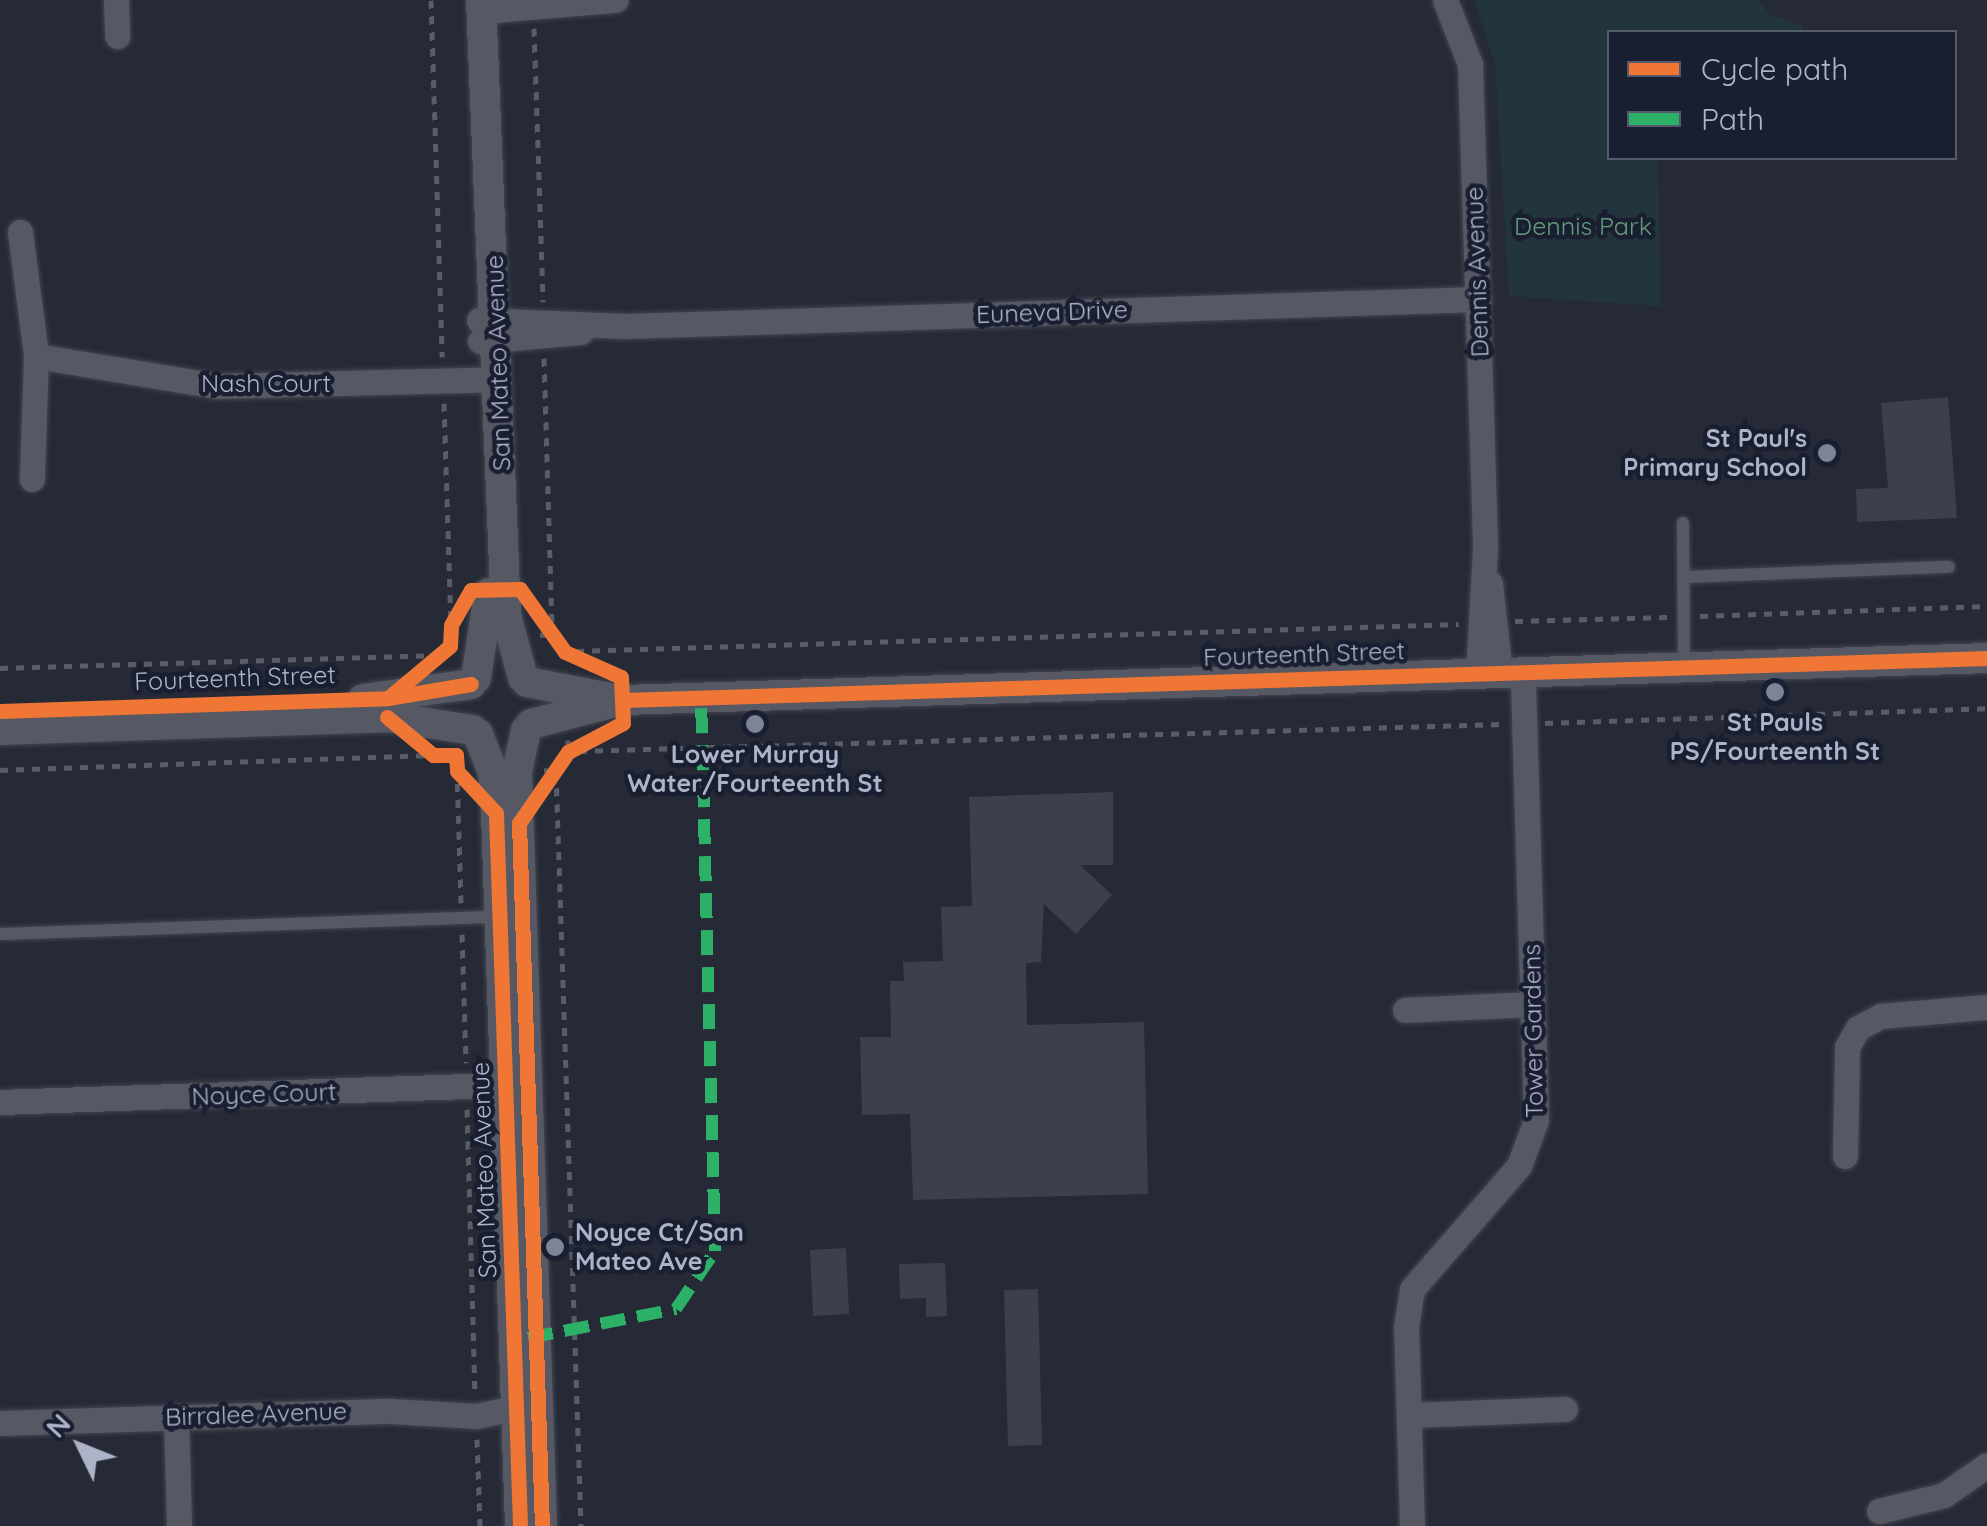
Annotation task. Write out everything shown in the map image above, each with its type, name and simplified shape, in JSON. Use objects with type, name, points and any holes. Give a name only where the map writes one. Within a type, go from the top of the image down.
[{"type":"street","points":[[116,0],[117,36]]},
{"type":"street","points":[[481,5],[616,0]]},
{"type":"street","name":"Dennis Avenue","points":[[1444,0],[1470,64],[1487,622],[1500,672]]},
{"type":"street","name":"San Mateo Avenue","points":[[481,5],[484,107],[475,164],[488,330],[497,589],[525,680]]},
{"type":"street","points":[[20,232],[36,356],[32,478]]},
{"type":"street","name":"Euneva Drive","points":[[488,330],[1479,299]]},
{"type":"street","name":"Nash Court","points":[[36,356],[217,386],[490,379]]},
{"type":"street","name":"San Mateo Avenue","points":[[474,681],[497,589]]},
{"type":"street","name":"Fourteenth Street","points":[[525,680],[623,700],[1987,658]]},
{"type":"street","points":[[505,670],[525,680],[536,702],[528,727],[497,742],[476,732],[464,702],[474,681],[505,670]]},
{"type":"street","name":"Tower Gardens","points":[[1412,1526],[1412,1289],[1519,1166],[1534,1134],[1525,724],[1500,672]]},
{"type":"street","name":"Fourteenth Street","points":[[0,730],[387,708],[474,681]]},
{"type":"street","name":"Fourteenth Street","points":[[528,727],[623,700]]},
{"type":"street","name":"Fourteenth Street","points":[[0,710],[387,708],[476,732]]},
{"type":"street","name":"San Mateo Avenue","points":[[520,1526],[523,1404],[508,818],[528,727]]},
{"type":"street","name":"San Mateo Avenue","points":[[476,732],[508,818]]},
{"type":"street","points":[[1404,1010],[1533,1004]]},
{"type":"street","points":[[1844,1156],[1847,1046],[1858,1028],[1881,1016],[1987,1008]]},
{"type":"street","name":"Noyce Court","points":[[0,1102],[517,1084]]},
{"type":"street","name":"San Mateo Avenue","points":[[523,1404],[542,1526]]},
{"type":"street","name":"Birralee Avenue","points":[[0,1423],[523,1404]]},
{"type":"street","points":[[1410,1416],[1565,1409]]},
{"type":"street","points":[[176,1416],[179,1526]]},
{"type":"street","points":[[1879,1511],[1944,1495],[1987,1465]]},
{"type":"lane","points":[[1683,523],[1684,668]]},
{"type":"lane","points":[[1684,577],[1949,567]]},
{"type":"lane","points":[[0,934],[511,916]]},
{"type":"path","points":[[431,0],[452,642],[387,708],[433,755]]},
{"type":"path","points":[[451,625],[471,590],[497,589],[520,590],[552,628],[564,652],[1987,606]]},
{"type":"path","points":[[0,770],[456,755],[457,771],[508,818],[578,751],[623,723],[621,677],[576,651]]},
{"type":"path","points":[[0,668],[436,659]]},
{"type":"path","points":[[578,751],[1987,708]]},
{"type":"path","points":[[555,770],[581,1526]]},
{"type":"path","points":[[466,1088],[480,1526]]},
{"type":"green space","name":"Dennis Park","points":[[1474,0],[1759,0],[1769,14],[1802,26],[1802,30],[1607,30],[1607,160],[1658,160],[1661,306],[1509,296],[1495,64]]},
{"type":"building","points":[[1948,397],[1957,518],[1857,522],[1856,489],[1888,488],[1881,403]]},
{"type":"building","points":[[1113,792],[1113,865],[1080,865],[1112,895],[1076,934],[1044,904],[1041,962],[1026,963],[1027,1025],[1144,1022],[1148,1194],[913,1200],[910,1114],[862,1115],[860,1037],[891,1037],[890,981],[904,981],[903,962],[943,961],[941,907],[972,906],[969,797]]},
{"type":"building","points":[[846,1248],[849,1314],[813,1316],[810,1250]]},
{"type":"building","points":[[945,1263],[947,1316],[926,1317],[926,1298],[900,1299],[899,1264]]},
{"type":"building","points":[[1038,1289],[1042,1445],[1008,1446],[1004,1290]]},
{"type":"marked path","points":[[528,1338],[676,1309],[715,1251],[701,697]]},
{"type":"cycle path","points":[[388,698],[450,646],[451,625],[471,590],[520,589],[565,652],[621,677],[623,723],[568,752],[519,823],[542,1526]]},
{"type":"cycle path","points":[[623,700],[1987,658]]},
{"type":"cycle path","points":[[0,711],[388,698],[471,684]]},
{"type":"cycle path","points":[[387,717],[433,755],[456,755],[457,771],[496,813],[520,1526]]},
{"type":"place","name":"St Paul's Primary School","points":[[1827,453]]},
{"type":"place","name":"St Pauls PS/Fourteenth St","points":[[1775,692]]},
{"type":"place","name":"Lower Murray Water/Fourteenth St","points":[[755,724]]},
{"type":"place","name":"Noyce Ct/San Mateo Ave","points":[[555,1247]]}]
